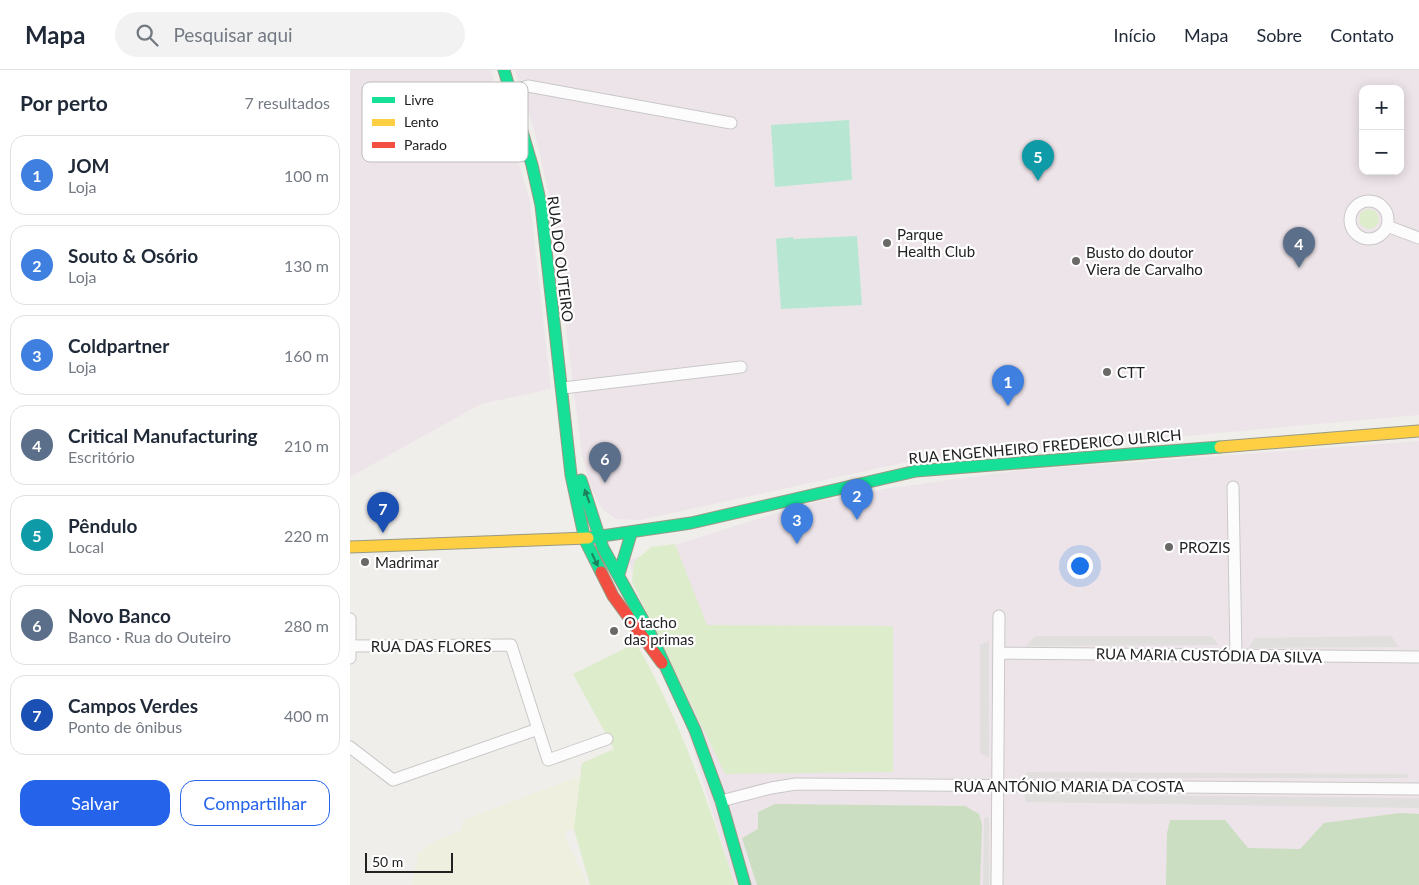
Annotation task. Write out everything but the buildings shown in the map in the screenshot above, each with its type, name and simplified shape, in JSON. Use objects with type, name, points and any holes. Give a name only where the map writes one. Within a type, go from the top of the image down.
[{"type":"main road","name":"RUA DO OUTEIRO","points":[[528,152],[541,205],[572,475],[585,540],[613,596],[662,663]]},
{"type":"main road","name":"RUA ENGENHEIRO FREDERICO ULRICH","points":[[350,547],[585,540],[691,523],[916,471],[1419,431]]},
{"type":"main road","name":"RUA DO OUTEIRO","points":[[571,455],[603,548],[648,629],[662,663]]},
{"type":"main road","points":[[619,574],[631,534]]},
{"type":"main road","points":[[662,663],[695,730],[720,801],[745,885]]},
{"type":"street","points":[[528,86],[731,123]]},
{"type":"street","points":[[1388,226],[1419,238]]},
{"type":"street","points":[[563,388],[741,367]]},
{"type":"street","points":[[1233,487],[1236,655]]},
{"type":"street","points":[[997,885],[999,616]]},
{"type":"street","points":[[350,619],[350,658]]},
{"type":"street","name":"RUA DAS FLORES","points":[[351,646],[511,645],[538,729]]},
{"type":"street","name":"RUA MARIA CUSTÓDIA DA SILVA","points":[[1000,653],[1419,657]]},
{"type":"street","points":[[350,747],[393,780],[538,729],[548,760],[606,740]]},
{"type":"street","name":"RUA ANTÓNIO MARIA DA COSTA","points":[[720,801],[771,788],[796,784],[1419,789]]},
{"type":"shaded area","points":[[350,70],[491,70],[495,82],[362,82],[362,162],[518,162],[530,201],[551,389],[481,404],[350,477]]},
{"type":"shaded area","points":[[515,70],[1419,70],[1419,415],[917,460],[640,520],[616,519],[602,509],[591,488],[582,456],[549,195],[528,111],[528,82],[519,82]]},
{"type":"shaded area","points":[[1419,441],[1419,885],[735,885],[664,655],[628,560],[801,505],[885,489],[1014,471]]},
{"type":"shaded area","points":[[1035,636],[1211,636],[1219,645],[1026,646]]},
{"type":"shaded area","points":[[1391,636],[1399,647],[1248,648],[1254,638]]},
{"type":"shaded area","points":[[989,641],[989,758],[980,753],[980,645]]},
{"type":"shaded area","points":[[1027,772],[1408,774],[1408,778],[1023,778]]},
{"type":"shaded area","points":[[1024,794],[1419,798],[1419,808],[1026,802]]},
{"type":"shaded area","points":[[989,817],[989,885],[983,885],[984,818]]},
{"type":"green space","points":[[849,120],[852,180],[775,187],[771,125]]},
{"type":"green space","points":[[1369,209],[1376,212],[1379,219],[1376,226],[1369,229],[1362,226],[1359,219],[1362,212]]},
{"type":"green space","points":[[857,236],[862,305],[781,309],[776,239],[793,237],[794,242],[794,239]]},
{"type":"green space","points":[[675,544],[707,625],[893,626],[893,772],[725,774],[632,582],[634,562],[651,547]]},
{"type":"green space","points":[[636,643],[680,731],[735,885],[590,885],[574,829],[582,763],[614,749],[573,674]]},
{"type":"green space","points":[[580,776],[574,829],[566,830],[565,837],[588,885],[412,885],[418,854],[431,843],[462,830],[463,820]]},
{"type":"green space","points":[[775,804],[965,806],[979,814],[982,825],[980,885],[757,885],[742,838],[758,829],[758,812]]},
{"type":"green space","points":[[1400,813],[1419,814],[1419,885],[1166,885],[1167,833],[1170,820],[1225,820],[1248,848],[1300,849],[1324,823]]},
{"type":"traffic: fast","points":[[504,70],[508,82]]},
{"type":"traffic: fast","points":[[528,151],[541,205],[571,475],[585,540],[601,572]]},
{"type":"traffic: fast","points":[[588,538],[691,523],[916,471],[1220,447]]},
{"type":"traffic: fast","points":[[581,480],[603,548],[648,629],[695,730],[721,801],[745,885]]},
{"type":"traffic: fast","points":[[619,574],[631,534]]},
{"type":"traffic: slow","points":[[1220,447],[1419,431]]},
{"type":"traffic: slow","points":[[350,547],[588,538]]},
{"type":"traffic: jam","points":[[601,572],[613,596],[662,663]]},
{"type":"place","name":"Pêndulo","points":[[1038,181]]},
{"type":"place","name":"Parque Health Club","points":[[887,243]]},
{"type":"place","name":"Busto do doutor Viera de Carvalho","points":[[1076,261]]},
{"type":"place","name":"Critical Manufacturing","points":[[1299,268]]},
{"type":"place","name":"CTT","points":[[1107,372]]},
{"type":"place","name":"JOM","points":[[1008,406]]},
{"type":"place","name":"Novo Banco","points":[[605,483]]},
{"type":"place","name":"Souto & Osório","points":[[857,520]]},
{"type":"place","name":"Campos Verdes","points":[[383,533]]},
{"type":"place","name":"Coldpartner","points":[[797,544]]},
{"type":"place","name":"PROZIS","points":[[1169,547]]},
{"type":"place","name":"Madrimar","points":[[365,562]]},
{"type":"place","name":"O tacho das primas","points":[[614,631]]}]
